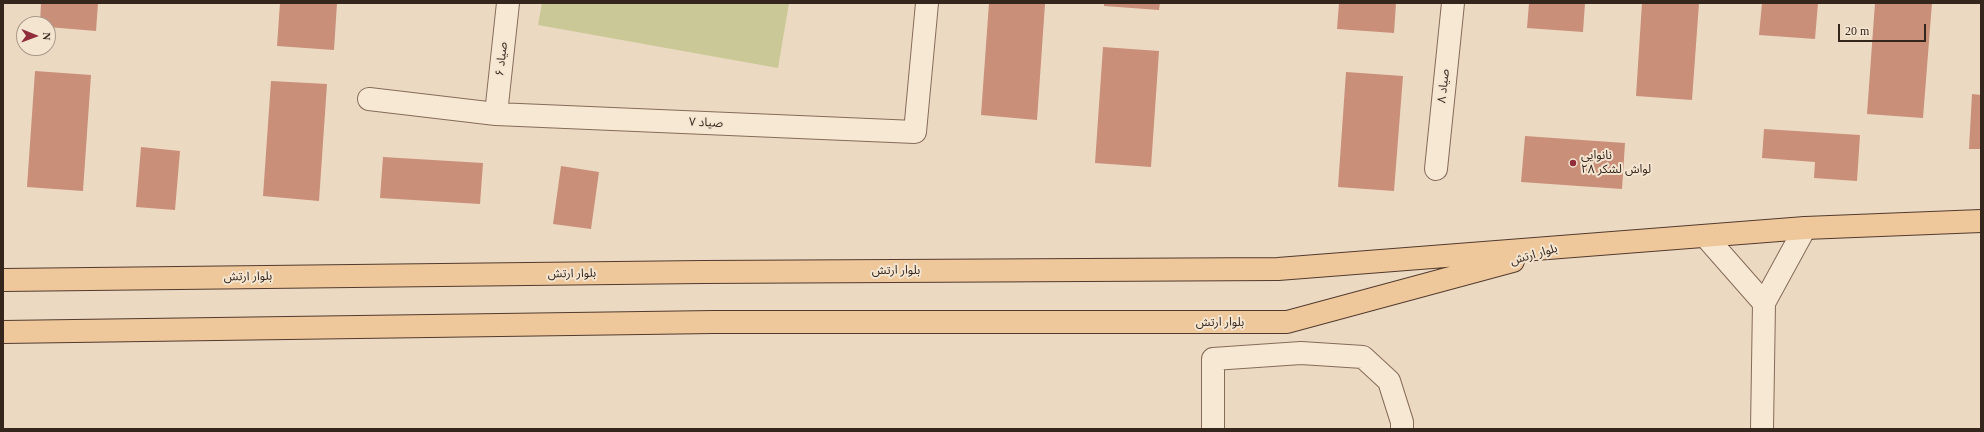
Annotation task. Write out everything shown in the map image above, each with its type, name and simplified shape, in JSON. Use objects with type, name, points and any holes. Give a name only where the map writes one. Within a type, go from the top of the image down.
[{"type":"main road","points":[[1563,247],[1706,237],[1805,228],[1981,221]]},
{"type":"main road","name":"بلوار ارتش","points":[[3,280],[703,272],[1278,269],[1563,247]]},
{"type":"main road","name":"بلوار ارتش","points":[[3,332],[714,322],[1286,322],[1563,247]]},
{"type":"street","name":"صیاد ۶","points":[[496,114],[508,3]]},
{"type":"street","name":"صیاد ۷","points":[[369,99],[496,114],[915,132],[927,3]]},
{"type":"street","name":"صیاد ۸","points":[[1436,169],[1453,3]]},
{"type":"street","points":[[1762,429],[1764,303],[1805,228]]},
{"type":"street","points":[[1706,237],[1764,303]]},
{"type":"street","points":[[1213,429],[1213,359],[1301,353],[1363,357],[1389,381],[1402,422],[1402,429]]},
{"type":"shaded area","points":[[542,3],[789,3],[778,68],[538,25]]},
{"type":"building","points":[[41,3],[98,3],[96,31],[56,28],[56,16],[40,16]]},
{"type":"building","points":[[280,3],[337,3],[334,50],[277,46]]},
{"type":"building","points":[[989,3],[1045,4],[1037,120],[981,115]]},
{"type":"building","points":[[1104,3],[1160,3],[1159,10],[1104,6]]},
{"type":"building","points":[[1339,3],[1396,3],[1394,33],[1337,29]]},
{"type":"building","points":[[1529,3],[1585,3],[1583,32],[1527,28]]},
{"type":"building","points":[[1642,3],[1699,3],[1692,100],[1636,96]]},
{"type":"building","points":[[1762,3],[1818,3],[1815,39],[1759,35]]},
{"type":"building","points":[[1875,3],[1932,3],[1923,118],[1867,114]]},
{"type":"building","points":[[1103,47],[1159,51],[1151,167],[1095,163]]},
{"type":"building","points":[[35,71],[91,75],[83,191],[27,187]]},
{"type":"building","points":[[1346,72],[1403,76],[1394,191],[1338,187]]},
{"type":"building","points":[[271,81],[327,84],[319,201],[263,196]]},
{"type":"building","points":[[1972,94],[1981,95],[1981,149],[1969,149]]},
{"type":"building","points":[[1764,129],[1860,135],[1857,181],[1814,178],[1815,162],[1762,158]]},
{"type":"building","name":"نانوایی لواش لشکر ۲۸","points":[[1525,136],[1625,143],[1622,189],[1521,182]]},
{"type":"building","points":[[141,147],[180,151],[175,210],[136,207]]},
{"type":"building","points":[[383,157],[483,163],[480,204],[380,198]]},
{"type":"building","points":[[561,166],[599,172],[591,229],[553,224]]},
{"type":"place","name":"نانوایی لواش لشکر ۲۸","points":[[1573,163]]}]
